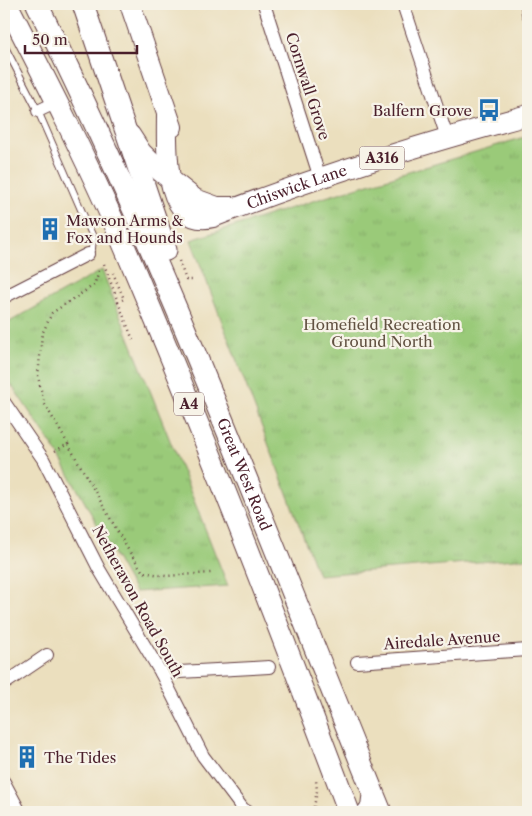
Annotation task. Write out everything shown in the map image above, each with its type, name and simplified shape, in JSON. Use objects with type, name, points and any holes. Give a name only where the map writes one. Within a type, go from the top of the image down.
[{"type":"highway","name":"Great West Road","points":[[7,4],[57,102],[118,233],[284,640],[350,812]]},
{"type":"highway","name":"Great West Road","points":[[37,4],[86,104],[147,237],[381,812]]},
{"type":"highway","name":"A316","points":[[83,4],[125,127]]},
{"type":"highway","name":"A4","points":[[125,127],[159,230],[289,586]]},
{"type":"main road","points":[[130,4],[177,138],[178,185]]},
{"type":"main road","name":"Chiswick Lane","points":[[178,185],[195,199],[206,204],[237,207],[447,137],[528,115]]},
{"type":"main road","name":"A316","points":[[125,127],[141,152],[178,185]]},
{"type":"street","name":"Cornwall Grove","points":[[264,4],[320,178]]},
{"type":"street","points":[[404,4],[447,137]]},
{"type":"street","points":[[527,4],[528,14]]},
{"type":"street","points":[[38,112],[57,102]]},
{"type":"street","points":[[4,297],[88,254]]},
{"type":"street","name":"Netheravon Road South","points":[[4,402],[43,459],[99,569],[161,673],[203,756],[242,809],[248,812]]},
{"type":"street","name":"Airedale Avenue","points":[[357,662],[528,650]]},
{"type":"street","points":[[4,684],[47,655]]},
{"type":"street","points":[[161,673],[268,667]]},
{"type":"street","points":[[362,812],[367,806],[370,794],[368,781]]},
{"type":"street","points":[[4,782],[20,812]]},
{"type":"lane","points":[[4,45],[38,112],[93,237],[92,249],[88,254]]},
{"type":"path","points":[[177,255],[186,280],[193,280]]},
{"type":"path","points":[[104,264],[133,340]]},
{"type":"path","points":[[99,271],[94,285],[52,313],[42,334],[38,377],[44,403],[127,548],[143,572],[166,576],[211,573]]},
{"type":"path","points":[[113,273],[124,299],[118,302]]},
{"type":"path","points":[[43,459],[68,444]]},
{"type":"path","points":[[312,812],[318,791],[314,772]]},
{"type":"green space","name":"Homefield Recreation Ground North","points":[[528,136],[528,558],[318,575],[191,240]]},
{"type":"green space","points":[[102,270],[228,586],[135,592],[56,451],[4,374],[4,325]]},
{"type":"place","name":"Balfern Grove","points":[[489,110]]},
{"type":"place","name":"Mawson Arms & Fox and Hounds","points":[[50,229]]},
{"type":"place","name":"The Tides","points":[[27,757]]}]
